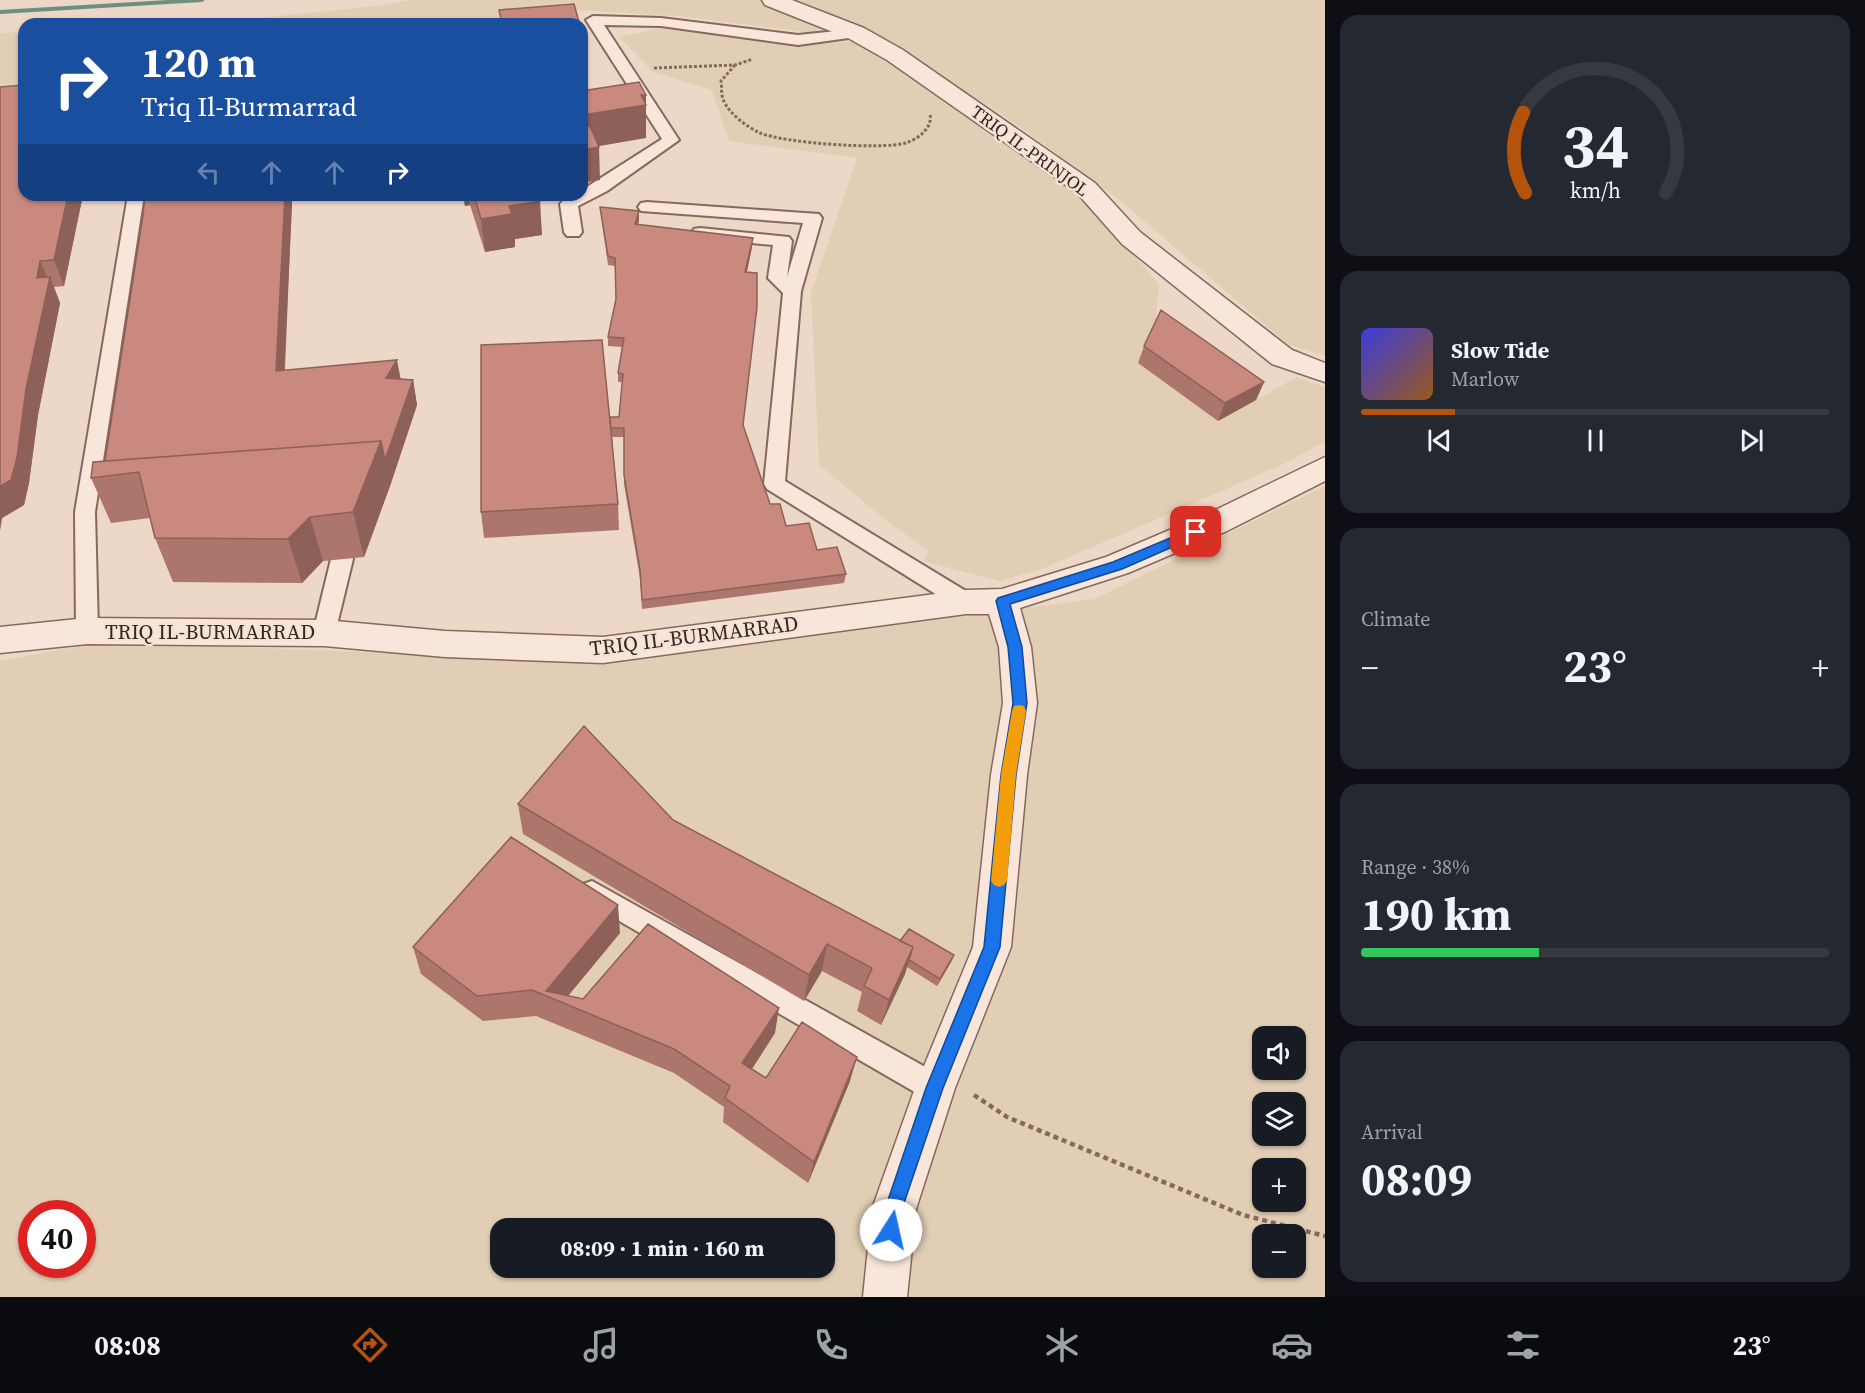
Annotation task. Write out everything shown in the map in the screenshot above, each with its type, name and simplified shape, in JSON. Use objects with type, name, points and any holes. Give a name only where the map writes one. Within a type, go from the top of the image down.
[{"type":"street","name":"TRIQ IL-PRINJOL","points":[[773,0],[856,33],[895,55],[1086,188],[1131,238],[1282,357],[1325,373]]},
{"type":"street","name":"TRIQ IL-BURMARRAD","points":[[0,640],[87,631],[324,633],[445,644],[603,650],[984,601],[1117,565],[1216,523],[1325,468]]},
{"type":"street","points":[[885,1297],[894,1209],[938,1081],[992,947],[1009,775],[1020,703],[1015,647],[984,601]]},
{"type":"lane","points":[[588,194],[671,140],[593,20],[661,22],[798,40],[856,33]]},
{"type":"lane","points":[[87,631],[85,513],[135,201]]},
{"type":"lane","points":[[573,232],[569,204],[574,201]]},
{"type":"lane","points":[[647,207],[813,218],[792,291],[774,484],[984,601]]},
{"type":"lane","points":[[678,231],[783,241],[777,278],[792,291]]},
{"type":"lane","points":[[324,633],[342,559]]},
{"type":"lane","points":[[569,879],[938,1081]]},
{"type":"path","points":[[629,73],[664,66],[735,65],[759,57]]},
{"type":"path","points":[[735,65],[721,81],[723,100],[737,118],[760,133],[842,146],[905,143],[924,133],[931,119],[930,112]]},
{"type":"path","points":[[938,1081],[1006,1117],[1243,1215],[1325,1236]]},
{"type":"shaded area","points":[[409,0],[760,0],[822,27],[814,33],[678,16],[575,10],[542,18],[258,18],[386,5]]},
{"type":"shaded area","points":[[794,0],[1325,0],[1325,356],[1287,344],[1123,203],[1002,114],[858,28]]},
{"type":"shaded area","points":[[666,27],[804,45],[862,41],[925,82],[1011,150],[1076,191],[1159,284],[1155,328],[1218,421],[1297,377],[1325,387],[1325,442],[1279,466],[1042,569],[999,581],[927,562],[924,560],[929,551],[892,525],[819,465],[811,293],[857,158],[729,141],[712,90],[653,72],[619,37]]},
{"type":"shaded area","points":[[18,32],[18,92],[0,93],[0,33]]},
{"type":"shaded area","points":[[1325,486],[1325,1297],[0,1297],[0,661],[104,642],[600,661],[1095,599]]},
{"type":"building","points":[[574,4],[578,18],[501,18],[499,10]]},
{"type":"building","points":[[639,82],[646,95],[641,95],[646,105],[588,114],[588,90]]},
{"type":"building","points":[[18,86],[18,201],[67,201],[54,260],[40,261],[37,278],[50,277],[26,389],[17,458],[11,480],[0,486],[0,87]]},
{"type":"building","points":[[588,126],[590,126],[599,147],[588,149]]},
{"type":"building","points":[[144,201],[285,201],[276,371],[397,360],[386,378],[413,380],[385,460],[381,441],[105,461]]},
{"type":"building","points":[[476,201],[540,201],[509,206],[512,214],[481,219]]},
{"type":"building","points":[[600,207],[639,211],[635,224],[753,238],[745,272],[757,273],[757,307],[743,425],[770,504],[780,504],[786,526],[809,523],[817,550],[837,547],[846,574],[642,600],[640,570],[624,475],[624,428],[611,428],[610,417],[619,417],[623,374],[618,373],[624,338],[608,337],[616,299],[615,258],[608,256]]},
{"type":"building","points":[[1161,310],[1264,382],[1225,403],[1144,346]]},
{"type":"building","points":[[602,340],[618,504],[481,512],[481,345]]},
{"type":"building","points":[[381,441],[353,512],[310,517],[288,539],[155,538],[139,472],[91,478],[93,462]]},
{"type":"building","points":[[584,726],[673,820],[913,947],[889,1000],[864,986],[872,968],[827,944],[809,975],[518,804]]},
{"type":"building","points":[[511,837],[618,905],[546,991],[583,999],[648,924],[779,1008],[742,1063],[766,1078],[802,1022],[857,1057],[814,1162],[725,1098],[730,1086],[674,1049],[532,990],[477,996],[413,947]]},
{"type":"building","points":[[909,929],[954,955],[940,979],[909,960],[913,947],[900,941]]},
{"type":"waterway","points":[[0,12],[202,0]]},
{"type":"slow traffic","points":[[999,881],[1009,775],[1019,711]]},
{"type":"route","points":[[891,1230],[894,1209],[935,1088],[992,947],[1009,775],[1020,703],[1015,647],[1002,601],[1117,565],[1196,532]]}]
